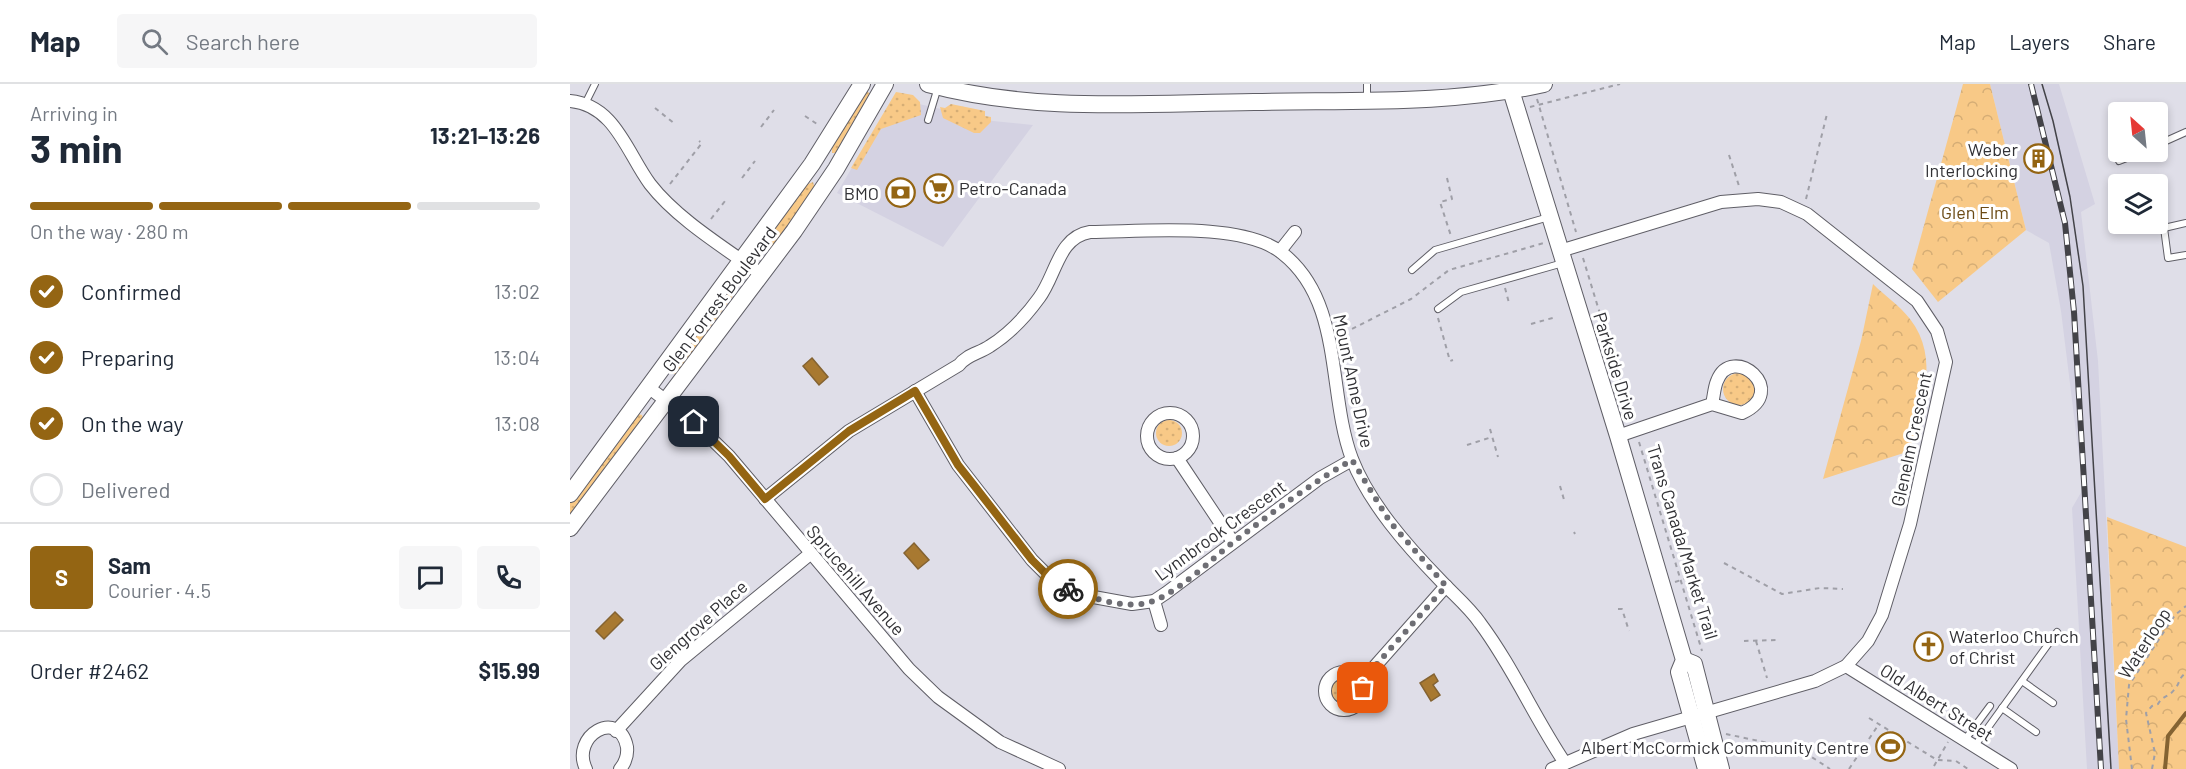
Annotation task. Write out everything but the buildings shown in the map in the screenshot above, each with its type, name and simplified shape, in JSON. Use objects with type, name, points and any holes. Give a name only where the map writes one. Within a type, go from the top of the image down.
[{"type":"street","name":"Glen Forrest Boulevard","points":[[570,494],[816,158],[862,84]]},
{"type":"street","name":"Glen Forrest Boulevard","points":[[570,528],[667,402],[836,169],[885,84]]},
{"type":"street","points":[[933,85],[1004,100],[1084,106],[1367,92],[1440,98],[1544,84]]},
{"type":"street","name":"Parkside Drive","points":[[1510,87],[1618,436],[1684,660],[1694,664],[1706,769]]},
{"type":"street","points":[[570,101],[585,104],[614,125],[638,166],[660,196],[761,274]]},
{"type":"street","name":"Glenelm Crescent","points":[[1552,769],[1633,734],[1815,681],[1846,666],[1868,641],[1882,615],[1910,524],[1946,362],[1937,331],[1917,302],[1802,211],[1781,202],[1744,200],[1721,202],[1560,251]]},
{"type":"street","name":"Mount Anne Drive","points":[[765,499],[849,431],[959,365],[963,359],[993,344],[1022,320],[1046,289],[1064,248],[1079,235],[1090,232],[1201,231],[1261,242],[1280,251],[1300,273],[1320,306],[1326,328],[1344,433],[1352,460],[1390,522],[1479,621],[1565,763]]},
{"type":"street","points":[[1280,251],[1295,232]]},
{"type":"street","points":[[1618,436],[1712,404],[1742,413],[1750,409],[1760,396],[1760,381],[1756,374],[1742,366],[1727,369],[1717,380],[1712,404]]},
{"type":"street","name":"Sprucehill Avenue","points":[[648,387],[714,440],[909,669],[938,697],[1000,742],[1059,769]]},
{"type":"street","name":"Lynnbrook Crescent","points":[[915,391],[958,465],[1032,560],[1056,584],[1088,596],[1132,604],[1154,601],[1193,575],[1233,542],[1320,478],[1352,460]]},
{"type":"street","points":[[1177,458],[1233,542]]},
{"type":"street","name":"Glengrove Place","points":[[616,731],[681,660],[810,554]]},
{"type":"street","points":[[1361,682],[1446,586]]},
{"type":"street","points":[[1154,601],[1161,625]]},
{"type":"street","name":"Old Albert Street","points":[[1846,666],[1952,735],[2010,769]]},
{"type":"street","name":"Parkside Drive","points":[[1698,714],[1721,769]]},
{"type":"street","points":[[586,769],[579,753],[584,737],[598,727],[616,731],[622,736],[627,752],[620,769]]},
{"type":"lane","points":[[585,104],[595,84]]},
{"type":"lane","points":[[928,120],[933,85]]},
{"type":"lane","points":[[2168,140],[2186,132]]},
{"type":"lane","points":[[1412,270],[1432,252],[1550,217]]},
{"type":"lane","points":[[2186,223],[2164,228],[2168,258],[2186,255]]},
{"type":"lane","points":[[1438,309],[1461,292],[1502,280],[1560,251]]},
{"type":"lane","points":[[1969,744],[2002,708],[2057,632]]},
{"type":"lane","points":[[2022,681],[2053,703]]},
{"type":"lane","points":[[1969,744],[1990,706]]},
{"type":"lane","points":[[2002,708],[2036,732]]},
{"type":"path","points":[[1535,106],[1544,101],[1620,84]]},
{"type":"path","points":[[1539,104],[1575,230]]},
{"type":"path","points":[[655,108],[675,124]]},
{"type":"path","points":[[761,127],[774,110]]},
{"type":"path","points":[[1802,211],[1827,114]]},
{"type":"path","points":[[805,116],[823,128]]},
{"type":"path","points":[[670,184],[702,143],[699,141]]},
{"type":"path","points":[[1729,155],[1744,200]]},
{"type":"path","points":[[742,178],[755,160]]},
{"type":"path","points":[[1447,178],[1452,199],[1440,202],[1454,245]]},
{"type":"path","points":[[711,219],[725,201]]},
{"type":"path","points":[[1344,333],[1411,299],[1449,270],[1560,251]]},
{"type":"path","name":"Trans Canada/Market Trail","points":[[1584,259],[1705,660]]},
{"type":"path","points":[[1502,280],[1509,303]]},
{"type":"path","points":[[1438,309],[1436,311],[1450,361],[1453,360]]},
{"type":"path","points":[[1531,324],[1556,317]]},
{"type":"path","points":[[1490,429],[1498,457]]},
{"type":"path","points":[[1467,445],[1492,437]]},
{"type":"path","points":[[1560,486],[1565,503]]},
{"type":"path","points":[[1724,563],[1782,594],[1820,588],[1843,589]]},
{"type":"path","name":"Waterloop","points":[[2132,769],[2126,719],[2129,685],[2175,615],[2186,606]]},
{"type":"path","points":[[1618,609],[1622,609],[1629,631]]},
{"type":"path","points":[[1744,641],[1776,640]]},
{"type":"path","points":[[1756,641],[1767,678]]},
{"type":"path","points":[[2152,769],[2155,753],[2146,713],[2162,698],[2174,691],[2180,677],[2186,673]]},
{"type":"path","points":[[1869,717],[1937,760],[1956,761],[1968,769]]},
{"type":"path","points":[[1849,769],[1879,724]]},
{"type":"path","points":[[1726,734],[1801,750],[1830,769]]},
{"type":"path","points":[[1934,766],[1952,735]]},
{"type":"shaded area","points":[[1990,84],[2059,84],[2095,204],[2081,212],[2098,361],[2119,769],[2087,769],[2072,508],[2083,489],[2061,311],[2049,243],[2026,230]]},
{"type":"shaded area","points":[[893,98],[993,121],[1033,125],[943,247],[837,193]]},
{"type":"shaded area","points":[[812,358],[828,377],[819,385],[803,366]]},
{"type":"shaded area","points":[[914,543],[929,560],[918,569],[904,553]]},
{"type":"shaded area","points":[[615,612],[623,620],[604,639],[596,631]]},
{"type":"shaded area","points":[[1434,674],[1438,681],[1433,685],[1440,695],[1431,701],[1420,683]]},
{"type":"green space","name":"Glen Elm","points":[[1963,84],[1990,84],[2026,230],[1938,302],[1912,269]]},
{"type":"green space","points":[[866,91],[871,94],[837,153],[832,153],[832,147]]},
{"type":"green space","points":[[896,92],[913,95],[920,102],[921,115],[881,129],[857,170],[851,168]]},
{"type":"green space","points":[[951,104],[985,111],[985,116],[991,117],[991,122],[980,133],[974,133],[943,118],[940,107],[945,108]]},
{"type":"green space","points":[[813,182],[815,189],[772,247],[767,248],[765,242],[806,185]]},
{"type":"green space","points":[[735,284],[737,290],[676,374],[672,374],[670,372]]},
{"type":"green space","points":[[1873,284],[1910,319],[1925,350],[1926,384],[1919,417],[1910,451],[1823,479],[1861,341]]},
{"type":"green space","points":[[1739,373],[1750,378],[1755,389],[1750,400],[1739,405],[1728,400],[1723,389],[1728,378]]},
{"type":"green space","points":[[638,414],[642,415],[643,419],[570,516],[570,502]]},
{"type":"green space","points":[[1169,420],[1178,424],[1182,433],[1178,442],[1169,446],[1160,442],[1156,433],[1160,424]]},
{"type":"green space","points":[[2107,517],[2186,547],[2186,769],[2119,769]]},
{"type":"green space","points":[[1343,677],[1352,681],[1356,690],[1352,699],[1343,703],[1334,699],[1330,690],[1334,681]]},
{"type":"waterway","points":[[2165,769],[2168,736],[2186,713]]},
{"type":"tram line","points":[[2042,84],[2070,197],[2083,286],[2111,769]]},
{"type":"railway","points":[[2031,84],[2065,223],[2074,312],[2101,769]]},
{"type":"way so far","points":[[1068,589],[1088,596],[1132,604],[1154,601],[1193,575],[1233,542],[1320,478],[1352,460],[1390,522],[1446,586],[1361,682],[1363,688]]},
{"type":"place","name":"Weber Interlocking","points":[[2039,159]]},
{"type":"place","name":"Petro-Canada","points":[[938,188]]},
{"type":"place","name":"BMO","points":[[900,193]]},
{"type":"place","name":"Waterloo Church of Christ","points":[[1928,646]]},
{"type":"place","name":"Albert McCormick Community Centre","points":[[1890,747]]},
{"type":"route","points":[[694,422],[729,456],[765,499],[849,431],[915,391],[958,465],[1032,560],[1056,584],[1068,589]]}]
